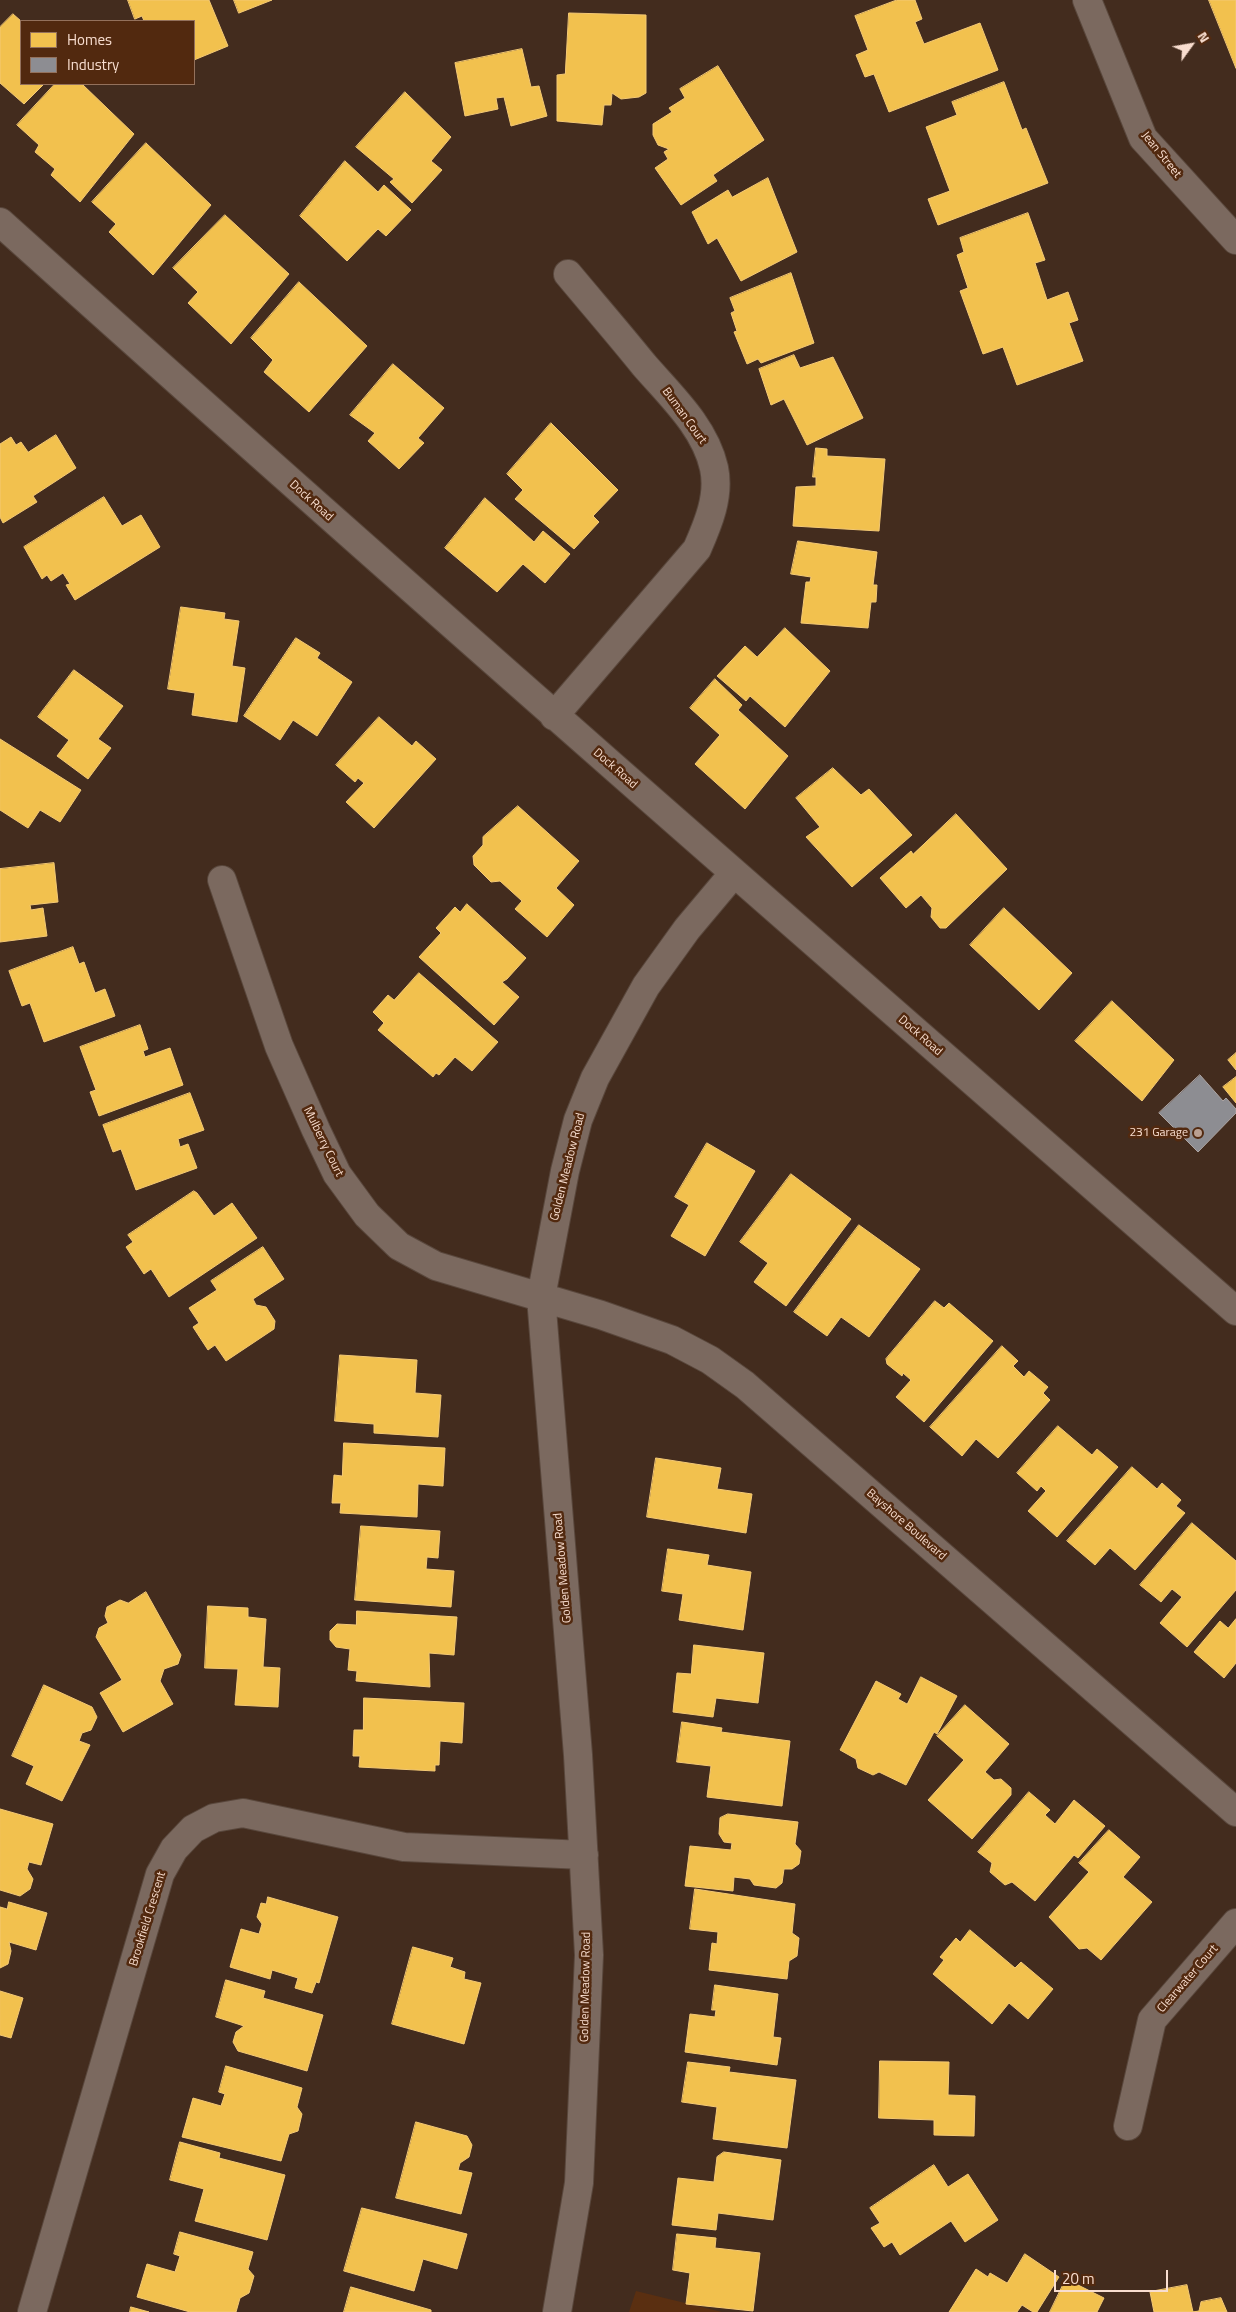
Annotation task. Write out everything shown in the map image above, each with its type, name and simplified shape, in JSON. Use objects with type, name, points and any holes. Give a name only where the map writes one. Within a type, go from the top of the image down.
[{"type":"street","name":"Jean Street","points":[[1087,0],[1143,138],[1236,240]]},
{"type":"street","name":"Dock Road","points":[[0,222],[554,716],[1236,1311]]},
{"type":"street","name":"Buman Court","points":[[554,716],[697,549],[710,520],[715,493],[714,469],[705,440],[679,406],[568,274]]},
{"type":"street","name":"Golden Meadow Road","points":[[557,2312],[579,2183],[589,1955],[584,1855],[541,1297],[565,1171],[578,1120],[595,1078],[646,986],[687,929],[734,873]]},
{"type":"street","name":"Mulberry Court","points":[[222,880],[283,1055],[338,1174],[367,1215],[400,1246],[436,1266],[541,1297]]},
{"type":"street","name":"Bayshore Boulevard","points":[[541,1297],[611,1318],[672,1340],[710,1360],[745,1385],[1236,1812]]},
{"type":"street","name":"Brookfield Crescent","points":[[32,2312],[160,1874],[174,1849],[193,1829],[214,1818],[243,1813],[404,1847],[584,1855]]},
{"type":"street","name":"Clearwater Court","points":[[1128,2126],[1152,2020],[1236,1924]]},
{"type":"shaded area","points":[[636,2291],[722,2312],[629,2312]]},
{"type":"building: Homes","points":[[128,0],[209,0],[228,46],[195,60],[195,20],[144,20],[142,16],[135,19]]},
{"type":"building: Homes","points":[[234,0],[272,0],[239,13]]},
{"type":"building: Homes","points":[[897,0],[915,0],[922,19],[915,22],[924,44],[980,23],[998,70],[889,112],[874,74],[865,77],[856,55],[868,50],[855,16]]},
{"type":"building: Homes","points":[[1209,0],[1236,0],[1236,68]]},
{"type":"building: Homes","points":[[569,13],[646,15],[646,93],[639,97],[621,99],[612,93],[611,105],[604,105],[602,125],[557,121],[557,75],[565,74]]},
{"type":"building: Homes","points":[[13,14],[20,20],[20,85],[43,85],[24,104],[0,83],[0,27]]},
{"type":"building: Homes","points":[[522,49],[531,87],[539,86],[547,116],[511,126],[504,97],[496,98],[498,109],[465,116],[455,63]]},
{"type":"building: Homes","points":[[718,66],[764,140],[713,175],[717,181],[681,205],[655,168],[668,159],[664,152],[669,149],[658,145],[653,135],[653,124],[672,112],[669,108],[685,98],[680,89]]},
{"type":"building: Homes","points":[[1004,82],[1022,130],[1026,128],[1048,183],[938,225],[928,199],[950,191],[926,127],[957,115],[952,102]]},
{"type":"building: Homes","points":[[54,85],[83,85],[134,134],[80,202],[51,175],[55,169],[35,152],[39,145],[17,125]]},
{"type":"building: Homes","points":[[405,92],[451,137],[431,161],[442,170],[412,203],[390,182],[394,179],[356,147]]},
{"type":"building: Homes","points":[[146,143],[211,205],[153,275],[109,232],[116,224],[92,202]]},
{"type":"building: Homes","points":[[345,161],[378,192],[384,185],[411,210],[386,236],[378,229],[347,261],[300,216]]},
{"type":"building: Homes","points":[[768,178],[797,252],[741,281],[717,238],[708,244],[692,212],[728,190],[732,197]]},
{"type":"building: Homes","points":[[1028,213],[1045,260],[1035,263],[1047,300],[1068,292],[1078,320],[1069,323],[1083,361],[1017,385],[1003,347],[983,354],[960,291],[968,288],[957,255],[964,252],[960,238]]},
{"type":"building: Homes","points":[[225,215],[289,274],[231,344],[188,303],[198,292],[173,268]]},
{"type":"building: Homes","points":[[791,273],[814,343],[761,363],[758,359],[747,364],[734,332],[737,331],[731,313],[735,311],[730,298]]},
{"type":"building: Homes","points":[[299,282],[367,346],[309,412],[264,372],[273,360],[251,338]]},
{"type":"building: Homes","points":[[794,355],[800,368],[833,357],[863,418],[807,445],[784,399],[771,405],[759,369]]},
{"type":"building: Homes","points":[[393,364],[444,408],[418,438],[424,443],[399,469],[368,441],[375,433],[350,415]]},
{"type":"building: Homes","points":[[551,423],[618,490],[593,516],[599,522],[574,549],[515,499],[523,490],[507,474]]},
{"type":"building: Homes","points":[[56,435],[76,468],[33,496],[37,502],[3,523],[0,517],[0,444],[11,437],[16,445],[21,442],[28,452]]},
{"type":"building: Homes","points":[[816,448],[827,449],[827,456],[885,459],[879,531],[793,526],[796,487],[816,486],[816,477],[813,477]]},
{"type":"building: Homes","points":[[104,497],[122,526],[141,515],[160,547],[75,600],[66,585],[70,584],[63,573],[51,581],[47,575],[42,579],[24,547]]},
{"type":"building: Homes","points":[[485,498],[534,542],[543,531],[570,554],[545,583],[523,564],[497,592],[445,548]]},
{"type":"building: Homes","points":[[798,541],[877,552],[873,585],[877,585],[876,602],[871,602],[868,628],[801,623],[806,582],[810,582],[811,577],[791,574]]},
{"type":"building: Homes","points":[[181,607],[225,613],[224,619],[239,621],[232,666],[245,668],[237,722],[192,715],[195,693],[168,689]]},
{"type":"building: Homes","points":[[785,628],[830,671],[785,727],[750,696],[746,701],[717,676],[745,646],[757,657]]},
{"type":"building: Homes","points":[[296,638],[320,653],[317,658],[352,682],[317,736],[293,720],[280,740],[244,716]]},
{"type":"building: Homes","points":[[74,670],[123,706],[98,739],[111,748],[88,779],[57,756],[69,740],[38,717]]},
{"type":"building: Homes","points":[[715,679],[742,705],[738,710],[788,756],[745,809],[695,764],[720,735],[690,708]]},
{"type":"building: Homes","points":[[379,717],[412,746],[416,741],[436,759],[374,828],[346,802],[364,783],[358,778],[355,782],[336,765]]},
{"type":"building: Homes","points":[[0,739],[81,790],[60,822],[40,810],[28,828],[0,810]]},
{"type":"building: Homes","points":[[833,768],[861,795],[869,789],[912,835],[852,887],[806,837],[820,827],[796,798]]},
{"type":"building: Homes","points":[[518,806],[579,861],[556,888],[574,905],[547,937],[515,909],[522,901],[500,881],[491,882],[474,865],[473,856],[483,845],[483,837]]},
{"type":"building: Homes","points":[[956,814],[1007,869],[946,928],[940,928],[931,917],[932,908],[921,895],[906,908],[880,878],[911,851],[913,854]]},
{"type":"building: Homes","points":[[54,863],[58,902],[30,905],[31,910],[43,908],[47,936],[0,942],[0,869]]},
{"type":"building: Homes","points":[[467,904],[526,958],[502,982],[519,997],[494,1025],[419,957],[441,933],[436,928],[455,907],[460,912]]},
{"type":"building: Homes","points":[[1004,908],[1072,973],[1039,1010],[970,945]]},
{"type":"building: Homes","points":[[73,947],[79,964],[84,962],[95,993],[105,989],[115,1016],[44,1042],[30,1003],[22,1006],[9,971]]},
{"type":"building: Homes","points":[[419,973],[498,1042],[472,1071],[455,1057],[439,1075],[436,1073],[433,1077],[378,1030],[384,1023],[373,1012],[388,995],[394,1000]]},
{"type":"building: Homes","points":[[1112,1001],[1174,1060],[1142,1101],[1075,1041]]},
{"type":"building: Homes","points":[[140,1025],[148,1049],[143,1051],[145,1057],[170,1048],[183,1085],[99,1116],[90,1092],[96,1090],[80,1047]]},
{"type":"building: Homes","points":[[1236,1053],[1236,1070],[1228,1060]]},
{"type":"building: Homes","points":[[1236,1077],[1236,1103],[1223,1087]]},
{"type":"building: Homes","points":[[190,1093],[204,1130],[178,1139],[180,1147],[188,1144],[197,1168],[136,1190],[121,1149],[113,1152],[103,1125]]},
{"type":"building: Homes","points":[[707,1143],[755,1171],[705,1256],[671,1236],[689,1205],[675,1197]]},
{"type":"building: Homes","points":[[791,1174],[851,1219],[786,1306],[754,1282],[768,1263],[740,1242]]},
{"type":"building: Homes","points":[[194,1191],[214,1216],[232,1203],[257,1238],[169,1297],[151,1269],[144,1274],[126,1247],[133,1242],[128,1235]]},
{"type":"building: Homes","points":[[859,1225],[920,1269],[869,1337],[841,1317],[827,1336],[794,1312]]},
{"type":"building: Homes","points":[[263,1247],[284,1279],[253,1299],[256,1305],[266,1307],[275,1321],[274,1329],[226,1361],[215,1345],[208,1350],[193,1327],[199,1323],[189,1308],[217,1290],[211,1281]]},
{"type":"building: Homes","points":[[935,1301],[944,1308],[949,1303],[993,1341],[924,1422],[896,1397],[911,1380],[903,1373],[902,1376],[887,1364],[886,1359]]},
{"type":"building: Homes","points":[[1002,1346],[1018,1361],[1013,1366],[1024,1377],[1029,1371],[1048,1387],[1043,1393],[1050,1400],[998,1458],[976,1439],[962,1456],[930,1427]]},
{"type":"building: Homes","points":[[340,1355],[417,1360],[415,1393],[441,1395],[438,1437],[374,1433],[374,1424],[335,1421]]},
{"type":"building: Homes","points":[[1058,1426],[1092,1455],[1097,1449],[1118,1467],[1057,1537],[1028,1511],[1046,1491],[1041,1486],[1037,1491],[1017,1473]]},
{"type":"building: Homes","points":[[344,1443],[445,1448],[443,1486],[418,1484],[417,1517],[340,1513],[341,1503],[332,1503],[334,1475],[342,1476]]},
{"type":"building: Homes","points":[[656,1458],[721,1468],[717,1489],[752,1494],[746,1533],[647,1517]]},
{"type":"building: Homes","points":[[1132,1467],[1157,1489],[1162,1483],[1181,1500],[1176,1506],[1185,1513],[1135,1570],[1110,1548],[1095,1565],[1067,1541]]},
{"type":"building: Homes","points":[[1192,1523],[1236,1561],[1236,1590],[1187,1647],[1160,1623],[1182,1597],[1172,1589],[1161,1602],[1140,1585]]},
{"type":"building: Homes","points":[[361,1526],[440,1531],[438,1558],[427,1557],[426,1569],[454,1571],[451,1607],[355,1600]]},
{"type":"building: Homes","points":[[668,1549],[709,1555],[707,1565],[751,1572],[743,1630],[679,1620],[683,1594],[662,1591]]},
{"type":"building: Homes","points":[[146,1592],[181,1655],[178,1664],[164,1669],[160,1681],[173,1704],[123,1732],[100,1693],[122,1680],[96,1637],[99,1628],[108,1623],[105,1616],[107,1607],[120,1600],[128,1603]]},
{"type":"building: Homes","points":[[208,1606],[248,1608],[248,1617],[266,1619],[263,1667],[280,1668],[278,1707],[235,1705],[238,1669],[205,1668]]},
{"type":"building: Homes","points":[[357,1611],[457,1617],[454,1655],[429,1653],[430,1687],[356,1681],[357,1671],[348,1670],[350,1649],[336,1647],[330,1640],[330,1631],[337,1624],[356,1625]]},
{"type":"building: Homes","points":[[1236,1619],[1236,1663],[1224,1678],[1194,1652],[1220,1621],[1228,1628]]},
{"type":"building: Homes","points":[[694,1645],[764,1653],[758,1703],[716,1698],[713,1717],[673,1712],[677,1673],[691,1674]]},
{"type":"building: Homes","points":[[921,1677],[957,1696],[937,1734],[934,1732],[906,1785],[879,1772],[873,1775],[858,1768],[856,1759],[840,1750],[876,1681],[901,1694],[898,1699],[907,1704]]},
{"type":"building: Homes","points":[[44,1685],[92,1707],[97,1717],[91,1730],[82,1733],[79,1741],[90,1745],[62,1801],[26,1784],[34,1766],[12,1756]]},
{"type":"building: Homes","points":[[364,1698],[464,1703],[462,1743],[440,1741],[439,1765],[435,1765],[435,1771],[359,1767],[360,1756],[353,1756],[354,1730],[363,1730]]},
{"type":"building: Homes","points":[[965,1705],[1009,1744],[985,1772],[994,1780],[1001,1779],[1011,1788],[1011,1795],[972,1839],[928,1800],[964,1760],[937,1736]]},
{"type":"building: Homes","points":[[682,1722],[722,1728],[721,1732],[790,1741],[782,1806],[707,1797],[711,1766],[677,1762]]},
{"type":"building: Homes","points":[[1029,1792],[1050,1810],[1045,1815],[1055,1824],[1074,1800],[1105,1826],[1078,1858],[1074,1855],[1035,1901],[1012,1882],[1005,1885],[990,1872],[992,1863],[978,1852]]},
{"type":"building: Homes","points":[[0,1809],[53,1824],[41,1865],[29,1862],[27,1869],[33,1879],[30,1889],[20,1896],[0,1890]]},
{"type":"building: Homes","points":[[728,1814],[798,1822],[795,1844],[801,1851],[799,1864],[792,1869],[784,1869],[782,1883],[776,1888],[754,1885],[750,1879],[734,1877],[733,1891],[685,1886],[690,1846],[731,1850],[732,1843],[724,1842],[719,1834],[720,1818]]},
{"type":"building: Homes","points":[[1109,1830],[1140,1857],[1123,1877],[1152,1902],[1101,1960],[1087,1948],[1079,1949],[1049,1917],[1089,1872],[1079,1863]]},
{"type":"building: Homes","points":[[695,1889],[795,1904],[792,1933],[799,1938],[797,1956],[789,1961],[787,1979],[709,1970],[712,1943],[717,1944],[718,1932],[690,1929]]},
{"type":"building: Homes","points":[[268,1897],[338,1917],[319,1983],[316,1982],[312,1993],[295,1988],[298,1978],[272,1970],[270,1979],[230,1967],[241,1929],[259,1934],[262,1924],[257,1917],[261,1903],[266,1904]]},
{"type":"building: Homes","points":[[9,1902],[47,1913],[36,1950],[9,1942],[11,1951],[8,1964],[0,1968],[0,1907],[7,1909]]},
{"type":"building: Homes","points":[[970,1930],[1015,1968],[1021,1962],[1053,1989],[1028,2019],[1009,2003],[992,2024],[933,1974],[944,1960],[940,1957],[956,1938],[960,1942]]},
{"type":"building: Homes","points":[[413,1947],[453,1958],[450,1967],[465,1972],[464,1979],[481,1983],[464,2044],[392,2024]]},
{"type":"building: Homes","points":[[226,1980],[265,1991],[263,1998],[323,2015],[307,2071],[238,2051],[233,2042],[236,2032],[244,2026],[216,2017]]},
{"type":"building: Homes","points":[[715,1985],[778,1994],[773,2037],[781,2038],[777,2065],[685,2052],[690,2014],[715,2017],[716,2010],[712,2010]]},
{"type":"building: Homes","points":[[0,1991],[23,1998],[11,2038],[0,2035]]},
{"type":"building: Homes","points":[[880,2061],[949,2062],[948,2095],[975,2096],[974,2136],[934,2135],[934,2120],[879,2118]]},
{"type":"building: Homes","points":[[688,2062],[730,2067],[729,2072],[796,2080],[787,2148],[713,2139],[717,2107],[682,2102]]},
{"type":"building: Homes","points":[[226,2066],[302,2088],[297,2107],[302,2114],[298,2131],[289,2134],[281,2161],[182,2137],[193,2098],[221,2106],[225,2094],[219,2092]]},
{"type":"building: Homes","points":[[416,2122],[467,2136],[472,2145],[469,2157],[460,2163],[458,2170],[472,2173],[461,2214],[396,2198]]},
{"type":"building: Homes","points":[[180,2142],[220,2153],[219,2158],[285,2175],[267,2240],[195,2221],[204,2189],[170,2180]]},
{"type":"building: Homes","points":[[724,2152],[781,2160],[773,2220],[718,2213],[716,2230],[672,2225],[678,2178],[714,2182],[717,2157]]},
{"type":"building: Homes","points":[[934,2165],[948,2187],[968,2174],[998,2220],[965,2242],[951,2221],[900,2255],[892,2242],[884,2247],[871,2228],[880,2223],[870,2208]]},
{"type":"building: Homes","points":[[362,2208],[467,2234],[457,2269],[423,2259],[414,2291],[344,2271]]},
{"type":"building: Homes","points":[[180,2232],[253,2252],[248,2269],[254,2276],[249,2293],[240,2298],[236,2312],[190,2312],[137,2297],[147,2264],[175,2272],[180,2256],[174,2254]]},
{"type":"building: Homes","points":[[677,2234],[716,2238],[715,2248],[760,2253],[753,2311],[686,2304],[690,2273],[673,2270]]},
{"type":"building: Homes","points":[[1025,2254],[1059,2277],[1037,2312],[1033,2312],[1022,2305],[1017,2312],[949,2312],[976,2269],[988,2277],[990,2273],[1007,2283]]},
{"type":"building: Homes","points":[[1066,2279],[1104,2298],[1097,2312],[1050,2312]]},
{"type":"building: Homes","points":[[1187,2285],[1193,2312],[1154,2312],[1150,2292]]},
{"type":"building: Homes","points":[[351,2287],[431,2310],[431,2312],[344,2312]]},
{"type":"building: Homes","points":[[1221,2298],[1227,2312],[1193,2312],[1199,2311],[1201,2302]]},
{"type":"building: Homes","points":[[131,2307],[149,2312],[130,2312]]},
{"type":"building: Industry","name":"231 Garage","points":[[1200,1075],[1223,1101],[1226,1098],[1236,1109],[1236,1113],[1198,1152],[1159,1113]]},
{"type":"place","name":"231 Garage","points":[[1198,1133]]}]
